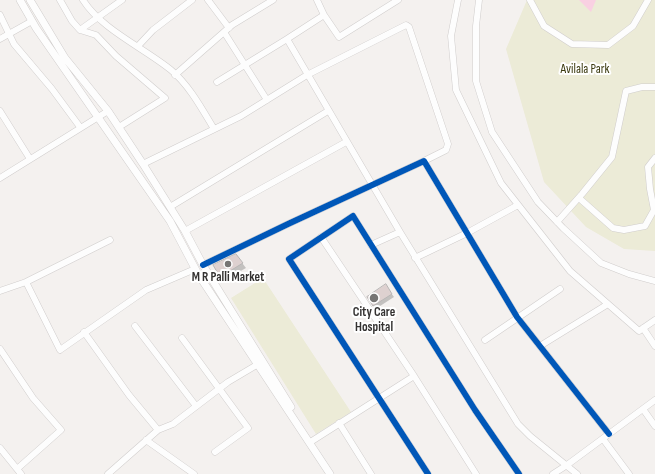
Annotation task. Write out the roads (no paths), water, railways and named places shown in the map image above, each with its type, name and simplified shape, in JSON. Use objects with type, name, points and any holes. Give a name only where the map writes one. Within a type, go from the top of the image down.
[{"type":"street","points":[[20,0],[32,21],[170,221],[195,268],[335,474]]},
{"type":"street","points":[[30,0],[65,58],[108,110],[143,164],[185,232],[260,363],[330,474]]},
{"type":"street","points":[[60,0],[72,21],[80,30],[96,35],[116,56],[164,98],[119,127]]},
{"type":"street","points":[[83,0],[89,9],[107,25],[138,46],[175,75],[193,95],[214,129]]},
{"type":"street","points":[[80,30],[97,16],[122,0]]},
{"type":"street","points":[[138,46],[153,30],[192,0]]},
{"type":"street","points":[[208,0],[267,100]]},
{"type":"street","points":[[175,75],[226,30],[273,0]]},
{"type":"street","points":[[317,0],[324,15],[339,37],[398,0]]},
{"type":"street","points":[[458,0],[451,36],[456,90],[501,183],[570,271],[639,331],[655,320]]},
{"type":"street","points":[[479,0],[476,26],[476,81],[492,132],[534,196],[557,222],[601,262],[629,274],[655,281]]},
{"type":"street","points":[[530,0],[544,26],[572,44],[608,45],[633,26],[648,0]]},
{"type":"street","points":[[0,15],[14,44],[52,88],[80,127]]},
{"type":"street","points":[[217,82],[324,15]]},
{"type":"street","points":[[0,39],[32,21]]},
{"type":"street","points":[[143,164],[214,129],[267,100],[308,75],[406,25],[409,27],[448,144],[446,150],[203,265]]},
{"type":"street","points":[[287,39],[371,185],[518,424],[530,436],[577,474]]},
{"type":"street","points":[[557,222],[579,198],[612,157],[626,91],[642,87],[655,87]]},
{"type":"street","points":[[0,178],[108,110]]},
{"type":"street","points":[[0,111],[30,159]]},
{"type":"street","points":[[170,207],[328,111]]},
{"type":"street","points":[[185,232],[346,142]]},
{"type":"street","points":[[579,198],[613,228],[624,230],[646,226],[654,210],[648,167],[655,158]]},
{"type":"street","points":[[424,161],[517,317],[609,434]]},
{"type":"street","points":[[415,258],[467,233],[518,205]]},
{"type":"street","points":[[428,474],[289,259],[353,216],[475,410],[519,474]]},
{"type":"street","points":[[371,245],[400,232]]},
{"type":"street","points":[[321,237],[414,376],[476,474]]},
{"type":"street","points":[[0,292],[26,282],[110,240]]},
{"type":"street","points":[[26,282],[60,350],[146,290],[195,268]]},
{"type":"street","points":[[485,340],[560,288]]},
{"type":"street","points":[[540,346],[608,304]]},
{"type":"street","points":[[134,326],[196,406]]},
{"type":"street","points":[[643,328],[655,346]]},
{"type":"street","points":[[84,332],[129,395],[158,430]]},
{"type":"street","points":[[182,338],[248,428],[215,452]]},
{"type":"street","points":[[0,349],[33,398],[61,430],[19,472],[0,448]]},
{"type":"street","points":[[108,474],[158,430],[173,424],[219,389],[260,363]]},
{"type":"street","points":[[312,441],[414,376]]},
{"type":"street","points":[[553,474],[655,400]]},
{"type":"street","points":[[643,409],[655,426]]},
{"type":"street","points":[[339,423],[372,474]]},
{"type":"street","points":[[602,439],[629,474]]},
{"type":"street","points":[[146,440],[194,474]]},
{"type":"place","name":"M R Palli Market","points":[[228,264]]},
{"type":"place","name":"City Care Hospital","points":[[374,298]]},
{"type":"park label","name":"Avilala Park","points":[[585,70]]}]
